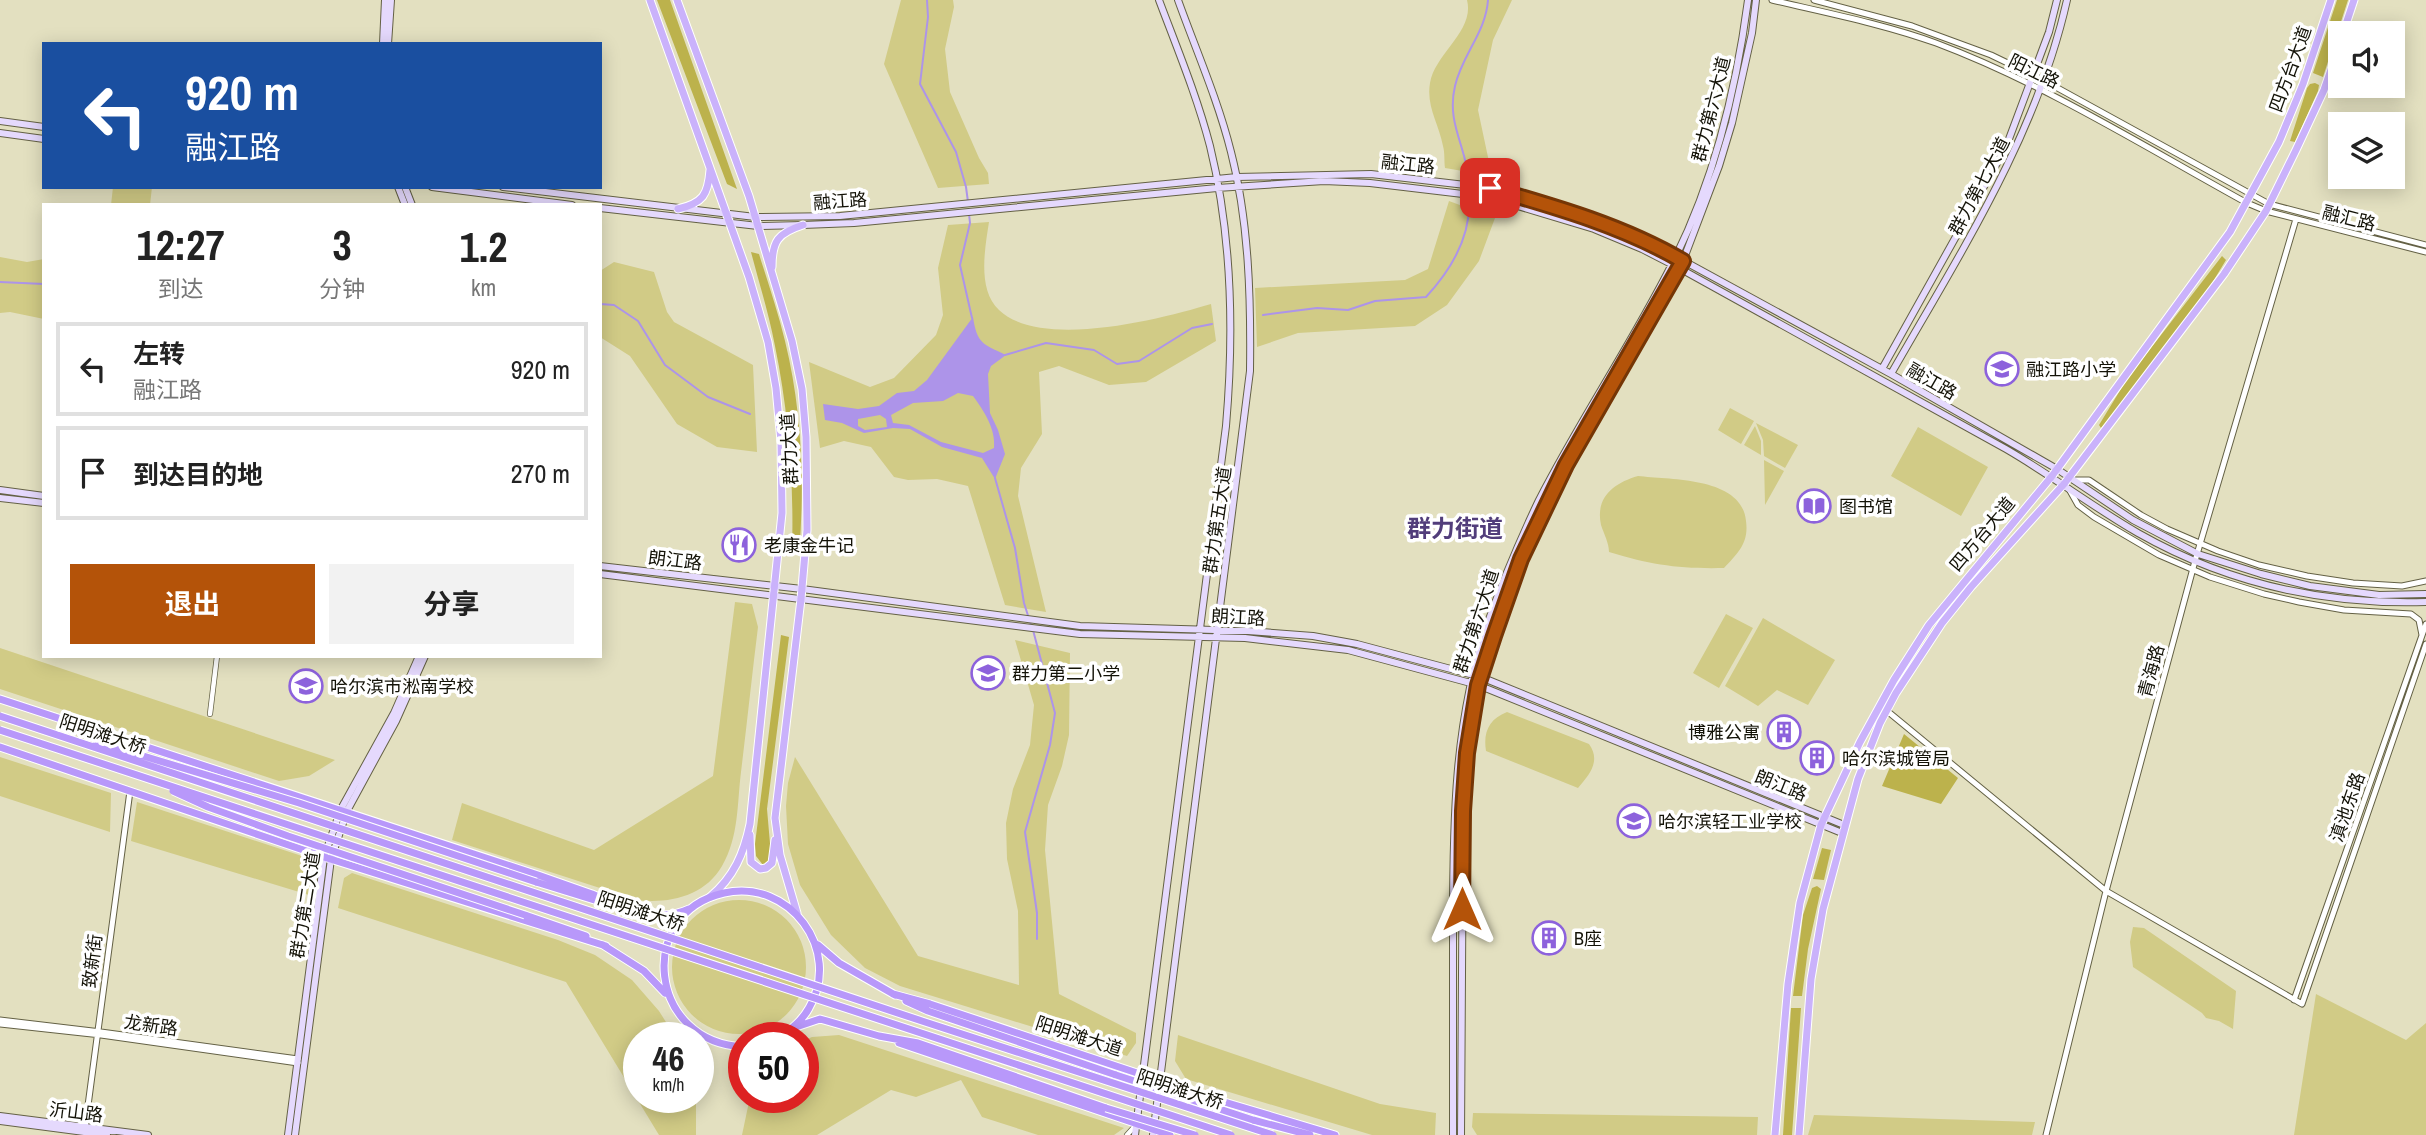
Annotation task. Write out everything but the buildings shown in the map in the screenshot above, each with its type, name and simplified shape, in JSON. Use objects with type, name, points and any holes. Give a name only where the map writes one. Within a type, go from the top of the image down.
[{"type":"highway","points":[[0,699],[538,875],[629,910]]},
{"type":"highway","name":"阳明滩大桥","points":[[0,716],[1273,1135]]},
{"type":"highway","name":"阳明滩大桥","points":[[0,730],[1231,1135]]},
{"type":"highway","points":[[55,735],[120,748],[299,803],[536,882],[651,915],[683,912],[710,898],[736,891],[762,893],[786,904],[797,913],[808,926],[819,955],[819,982],[810,1007],[798,1022]]},
{"type":"highway","points":[[0,747],[327,858],[606,946]]},
{"type":"highway","points":[[137,775],[208,807],[574,930],[606,946],[644,971],[670,999],[681,1018],[699,1034],[728,1045]]},
{"type":"highway","points":[[670,999],[664,973],[667,947],[678,924],[696,905]]},
{"type":"highway","points":[[815,942],[833,959],[928,1011],[1219,1109],[1310,1135]]},
{"type":"highway","name":"阳明滩大道","points":[[893,994],[1335,1135]]},
{"type":"highway","points":[[811,1022],[820,1019],[879,1036],[1154,1132],[1170,1135]]},
{"type":"highway","points":[[879,1036],[918,1043],[1106,1108],[1195,1135]]},
{"type":"highway","points":[[1219,1109],[1255,1130]]},
{"type":"main road","points":[[383,42],[386,0]]},
{"type":"main road","points":[[388,42],[391,0]]},
{"type":"main road","name":"群力大道","points":[[650,0],[749,277],[768,342],[781,441],[783,500],[750,824],[732,876],[710,898]]},
{"type":"main road","name":"群力大道","points":[[677,0],[758,226],[792,341],[802,389],[806,437],[807,530],[775,818],[780,855],[797,913]]},
{"type":"main road","name":"群力第五大道","points":[[1135,1135],[1226,426],[1231,369],[1230,307],[1224,230],[1210,147],[1198,104],[1159,0]]},
{"type":"main road","name":"群力第五大道","points":[[1154,1132],[1248,392],[1251,337],[1251,303],[1237,177],[1219,110],[1178,0]]},
{"type":"main road","name":"群力第六大道","points":[[1453,1135],[1453,816],[1470,682],[1487,625],[1513,557],[1539,501],[1677,262],[1725,122],[1740,54],[1748,0]]},
{"type":"main road","name":"群力第六大道","points":[[1461,1135],[1463,811],[1467,753],[1478,685],[1521,559],[1566,465],[1677,262],[1729,133],[1748,52],[1756,0]]},
{"type":"main road","name":"群力第七大道","points":[[1882,369],[2006,147],[2031,85],[2057,0]]},
{"type":"main road","name":"群力第七大道","points":[[1891,374],[2019,143],[2060,33],[2067,0]]},
{"type":"main road","name":"四方台大道","points":[[1775,1135],[1795,929],[1823,822],[1869,725],[1921,638],[1963,582],[2054,472],[2207,266],[2252,195],[2291,115],[2331,0]]},
{"type":"main road","points":[[2347,21],[2354,0]]},
{"type":"main road","name":"四方台大道","points":[[1799,1135],[1807,1025],[1817,940],[1843,829],[1866,755],[1886,710],[1931,638],[1954,608],[2068,482],[2210,294],[2267,207],[2312,120],[2328,77]]},
{"type":"main road","points":[[0,121],[42,127]]},
{"type":"main road","points":[[0,133],[42,139]]},
{"type":"main road","points":[[678,209],[693,205],[703,197],[710,166]]},
{"type":"main road","name":"融江路","points":[[519,189],[755,217],[819,217],[1237,177],[1371,174],[1490,188],[1595,221],[1648,242],[1677,262],[2054,472]]},
{"type":"main road","name":"融江路","points":[[602,208],[758,226],[854,223],[1217,188],[1347,182],[1488,197],[1594,229],[1677,262],[1891,374],[2054,472],[2143,535],[2195,561],[2250,581],[2308,595],[2355,601],[2426,603]]},
{"type":"main road","points":[[448,189],[556,203]]},
{"type":"main road","points":[[772,275],[772,256],[777,239],[784,232],[803,225]]},
{"type":"main road","name":"融江路","points":[[2068,482],[2171,541],[2198,554],[2261,575],[2322,588],[2379,595],[2426,594]]},
{"type":"main road","points":[[0,491],[42,496]]},
{"type":"main road","points":[[0,498],[42,503]]},
{"type":"main road","name":"朗江路","points":[[602,566],[802,589],[1054,623],[1103,627],[1217,629],[1334,639],[1473,674],[1823,822]]},
{"type":"main road","name":"朗江路","points":[[602,574],[1057,631],[1101,635],[1255,639],[1332,647],[1470,682],[1843,829]]},
{"type":"main road","name":"群力第二大道","points":[[288,1135],[327,858],[344,810],[394,713],[418,658]]},
{"type":"main road","name":"群力第二大道","points":[[344,810],[396,721],[424,658]]},
{"type":"main road","points":[[750,824],[751,862],[757,868],[763,869],[773,860],[775,818]]},
{"type":"main road","name":"群力第二大道","points":[[295,1135],[327,858]]},
{"type":"main road","name":"沂山路","points":[[0,1119],[107,1135]]},
{"type":"main road","name":"沂山路","points":[[87,1132],[148,1135]]},
{"type":"street","name":"阳江路","points":[[1772,0],[1906,34],[1988,64],[2040,89],[2247,203],[2267,207]]},
{"type":"street","name":"阳江路","points":[[1814,0],[1928,31],[1991,55],[2043,80],[2252,195],[2267,207]]},
{"type":"street","name":"融汇路","points":[[2267,207],[2297,219],[2426,252]]},
{"type":"street","name":"融汇路","points":[[2267,207],[2426,244]]},
{"type":"street","name":"青海路","points":[[2046,1135],[2106,891],[2195,561],[2297,219]]},
{"type":"street","points":[[2422,635],[2421,624],[2416,617],[2299,602],[2257,592],[2193,570],[2150,550],[2094,517],[2078,505],[2068,482],[2089,480],[2141,515],[2193,541],[2259,565],[2335,581],[2402,586],[2426,581]]},
{"type":"street","points":[[2143,535],[2150,550]]},
{"type":"street","points":[[2171,541],[2193,541]]},
{"type":"street","points":[[2381,613],[2399,603]]},
{"type":"street","name":"滇池东路","points":[[2426,624],[2294,1000],[2302,1004],[2426,643]]},
{"type":"street","points":[[210,714],[217,658]]},
{"type":"street","points":[[1886,710],[2106,891],[2294,1000]]},
{"type":"street","name":"致新街","points":[[87,1132],[131,792]]},
{"type":"street","name":"龙新路","points":[[0,1022],[298,1061]]},
{"type":"street","points":[[1128,1135],[1136,1124]]},
{"type":"shaded area","points":[[657,0],[670,0],[737,189],[727,184]]},
{"type":"shaded area","points":[[901,0],[953,0],[954,7],[945,49],[950,92],[988,173],[989,184],[938,188],[884,64]]},
{"type":"shaded area","points":[[1467,0],[1512,0],[1493,40],[1478,110],[1492,176],[1445,168],[1444,149],[1431,108],[1429,92],[1433,72],[1465,22]]},
{"type":"shaded area","points":[[2337,0],[2348,0],[2341,21],[2330,21]]},
{"type":"shaded area","points":[[2328,27],[2328,62],[2323,77],[2313,73]]},
{"type":"shaded area","points":[[2315,83],[2319,85],[2318,91],[2295,142],[2290,141],[2307,88]]},
{"type":"shaded area","points":[[113,189],[152,189],[150,203],[111,203]]},
{"type":"shaded area","points":[[1449,201],[1495,218],[1479,261],[1447,305],[1415,326],[1298,333],[1257,347],[1255,288],[1405,280],[1428,269]]},
{"type":"shaded area","points":[[989,222],[984,268],[988,291],[999,310],[1018,322],[1043,328],[1071,330],[1102,328],[1163,317],[1211,304],[1216,341],[1146,382],[1109,385],[1059,366],[1039,372],[1042,434],[1021,468],[1018,496],[1046,612],[1005,605],[968,486],[937,479],[908,480],[894,477],[871,447],[844,441],[820,448],[809,362],[870,387],[894,378],[936,335],[943,315],[938,268],[948,225]]},
{"type":"shaded area","points":[[751,252],[759,254],[791,367],[801,447],[799,554],[792,553],[790,449],[784,397],[770,322]]},
{"type":"shaded area","points":[[2222,256],[2226,260],[2206,293],[2101,428],[2099,425],[2127,379]]},
{"type":"shaded area","points":[[0,257],[27,262],[42,259],[42,319],[10,312],[0,313]]},
{"type":"shaded area","points":[[614,262],[654,272],[667,312],[674,322],[753,365],[757,452],[717,447],[677,424],[630,356],[602,338],[602,270]]},
{"type":"shaded area","points":[[973,317],[982,342],[1006,355],[991,366],[988,374],[990,413],[1005,454],[995,479],[982,458],[942,447],[910,429],[893,428],[864,433],[842,423],[825,420],[823,404],[858,409],[879,406],[897,393],[914,391],[927,380]],"holes":[[[958,393],[973,396],[981,408],[991,427],[994,448],[983,453],[941,442],[909,425],[893,423],[891,415],[913,403],[943,401]],[[880,415],[886,419],[887,427],[865,430],[858,426],[858,419]]]},
{"type":"shaded area","points":[[1730,408],[1754,421],[1741,444],[1718,430]]},
{"type":"shaded area","points":[[1756,423],[1798,445],[1785,468],[1764,456],[1763,440]]},
{"type":"shaded area","points":[[1755,426],[1761,441],[1761,455],[1744,445]]},
{"type":"shaded area","points":[[1918,427],[1988,467],[1961,516],[1891,476]]},
{"type":"shaded area","points":[[1764,460],[1784,471],[1765,505]]},
{"type":"shaded area","points":[[1638,476],[1686,480],[1719,488],[1732,496],[1742,507],[1746,536],[1738,552],[1724,568],[1666,565],[1609,552],[1600,515],[1604,499],[1614,487]]},
{"type":"shaded area","points":[[735,602],[752,604],[758,627],[732,844],[722,866],[706,885],[673,899],[637,900],[452,840],[462,803],[594,850],[713,776]]},
{"type":"shaded area","points":[[1726,614],[1753,628],[1719,688],[1693,673]]},
{"type":"shaded area","points":[[1763,618],[1835,660],[1808,705],[1777,690],[1758,706],[1725,686]]},
{"type":"shaded area","points":[[781,635],[789,637],[767,809],[771,855],[763,865],[756,856],[755,844]]},
{"type":"shaded area","points":[[1015,640],[1070,653],[1069,735],[1062,766],[1048,805],[1045,850],[1059,994],[1136,1033],[1136,1043],[1127,1056],[900,986],[865,968],[831,935],[800,885],[788,844],[786,806],[788,783],[795,757],[918,956],[1019,985],[1018,911],[1007,859],[1006,823],[1013,789],[1030,745],[1034,705]]},
{"type":"shaded area","points":[[0,648],[335,760],[309,776],[279,781],[0,689]]},
{"type":"shaded area","points":[[1507,712],[1589,744],[1594,762],[1578,788],[1486,751],[1485,738],[1489,727],[1496,718]]},
{"type":"shaded area","points":[[1904,734],[1958,778],[1941,804],[1882,786]]},
{"type":"shaded area","points":[[0,757],[111,793],[110,832],[0,796]]},
{"type":"shaded area","points":[[137,802],[305,857],[311,866],[309,895],[131,841]]},
{"type":"shaded area","points":[[1822,848],[1831,850],[1824,880],[1813,879]]},
{"type":"shaded area","points":[[352,873],[558,940],[595,955],[632,980],[666,1022],[623,1022],[623,1076],[566,982],[338,908],[344,878]]},
{"type":"shaded area","points":[[1817,886],[1821,889],[1808,949],[1802,996],[1793,996],[1803,915],[1812,888]]},
{"type":"shaded area","points":[[726,901],[752,901],[776,911],[787,919],[795,930],[805,954],[805,980],[801,993],[787,1015],[777,1022],[728,1022],[728,1033],[714,1029],[714,1022],[701,1022],[691,1015],[677,993],[673,980],[673,954],[683,930],[691,919],[702,911]]},
{"type":"shaded area","points":[[2133,927],[2144,928],[2236,991],[2233,1029],[2219,1021],[2206,1018],[2133,967],[2130,942]]},
{"type":"shaded area","points":[[2316,994],[2406,1040],[2426,1023],[2426,1135],[2294,1135]]},
{"type":"shaded area","points":[[1791,1008],[1801,1008],[1792,1135],[1783,1135]]},
{"type":"shaded area","points":[[839,1035],[1124,1128],[1114,1135],[1038,1135],[982,1117],[961,1080],[916,1097],[891,1090],[817,1135],[742,1135],[747,1113],[819,1113],[819,1036]]},
{"type":"shaded area","points":[[1178,1035],[1380,1104],[1436,1113],[1435,1135],[1372,1135],[1186,1079],[1175,1061]]},
{"type":"shaded area","points":[[646,1113],[696,1113],[696,1135],[659,1135]]},
{"type":"shaded area","points":[[1473,1113],[1758,1117],[1757,1135],[1477,1135],[1472,1127]]},
{"type":"shaded area","points":[[1814,1115],[2035,1122],[2032,1135],[1808,1135]]},
{"type":"waterway","points":[[927,0],[928,17],[920,84],[956,152],[968,202]]},
{"type":"waterway","points":[[1469,183],[1455,124],[1453,100],[1458,75],[1479,33],[1488,0]]},
{"type":"waterway","points":[[1263,315],[1317,308],[1348,310],[1375,301],[1426,297],[1444,276],[1458,252],[1467,227],[1469,199]]},
{"type":"waterway","points":[[969,214],[970,223],[960,265],[972,318]]},
{"type":"waterway","points":[[0,282],[42,284]]},
{"type":"waterway","points":[[602,304],[614,305],[638,321],[665,365],[708,397],[750,414]]},
{"type":"waterway","points":[[1005,355],[1046,343],[1094,350],[1117,364],[1139,361],[1192,328],[1212,324]]},
{"type":"waterway","points":[[995,478],[1015,548],[1024,603],[1031,625]]},
{"type":"waterway","points":[[1033,630],[1055,713],[1050,745],[1025,832],[1037,913],[1037,939]]},
{"type":"place","name":"融江路小学","points":[[2002,369]]},
{"type":"place","name":"图书馆","points":[[1814,506]]},
{"type":"place","name":"老康金牛记","points":[[739,545]]},
{"type":"place","name":"群力第二小学","points":[[988,673]]},
{"type":"place","name":"哈尔滨市淞南学校","points":[[306,686]]},
{"type":"place","name":"博雅公寓","points":[[1784,732]]},
{"type":"place","name":"哈尔滨城管局","points":[[1817,758]]},
{"type":"place","name":"哈尔滨轻工业学校","points":[[1634,821]]},
{"type":"place","name":"B座","points":[[1549,938]]},
{"type":"district","name":"群力街道","points":[[1455,528]]},
{"type":"route","points":[[1462,909],[1463,811],[1467,753],[1478,685],[1494,636],[1521,559],[1566,465],[1683,261],[1648,242],[1595,221],[1490,188]]}]
